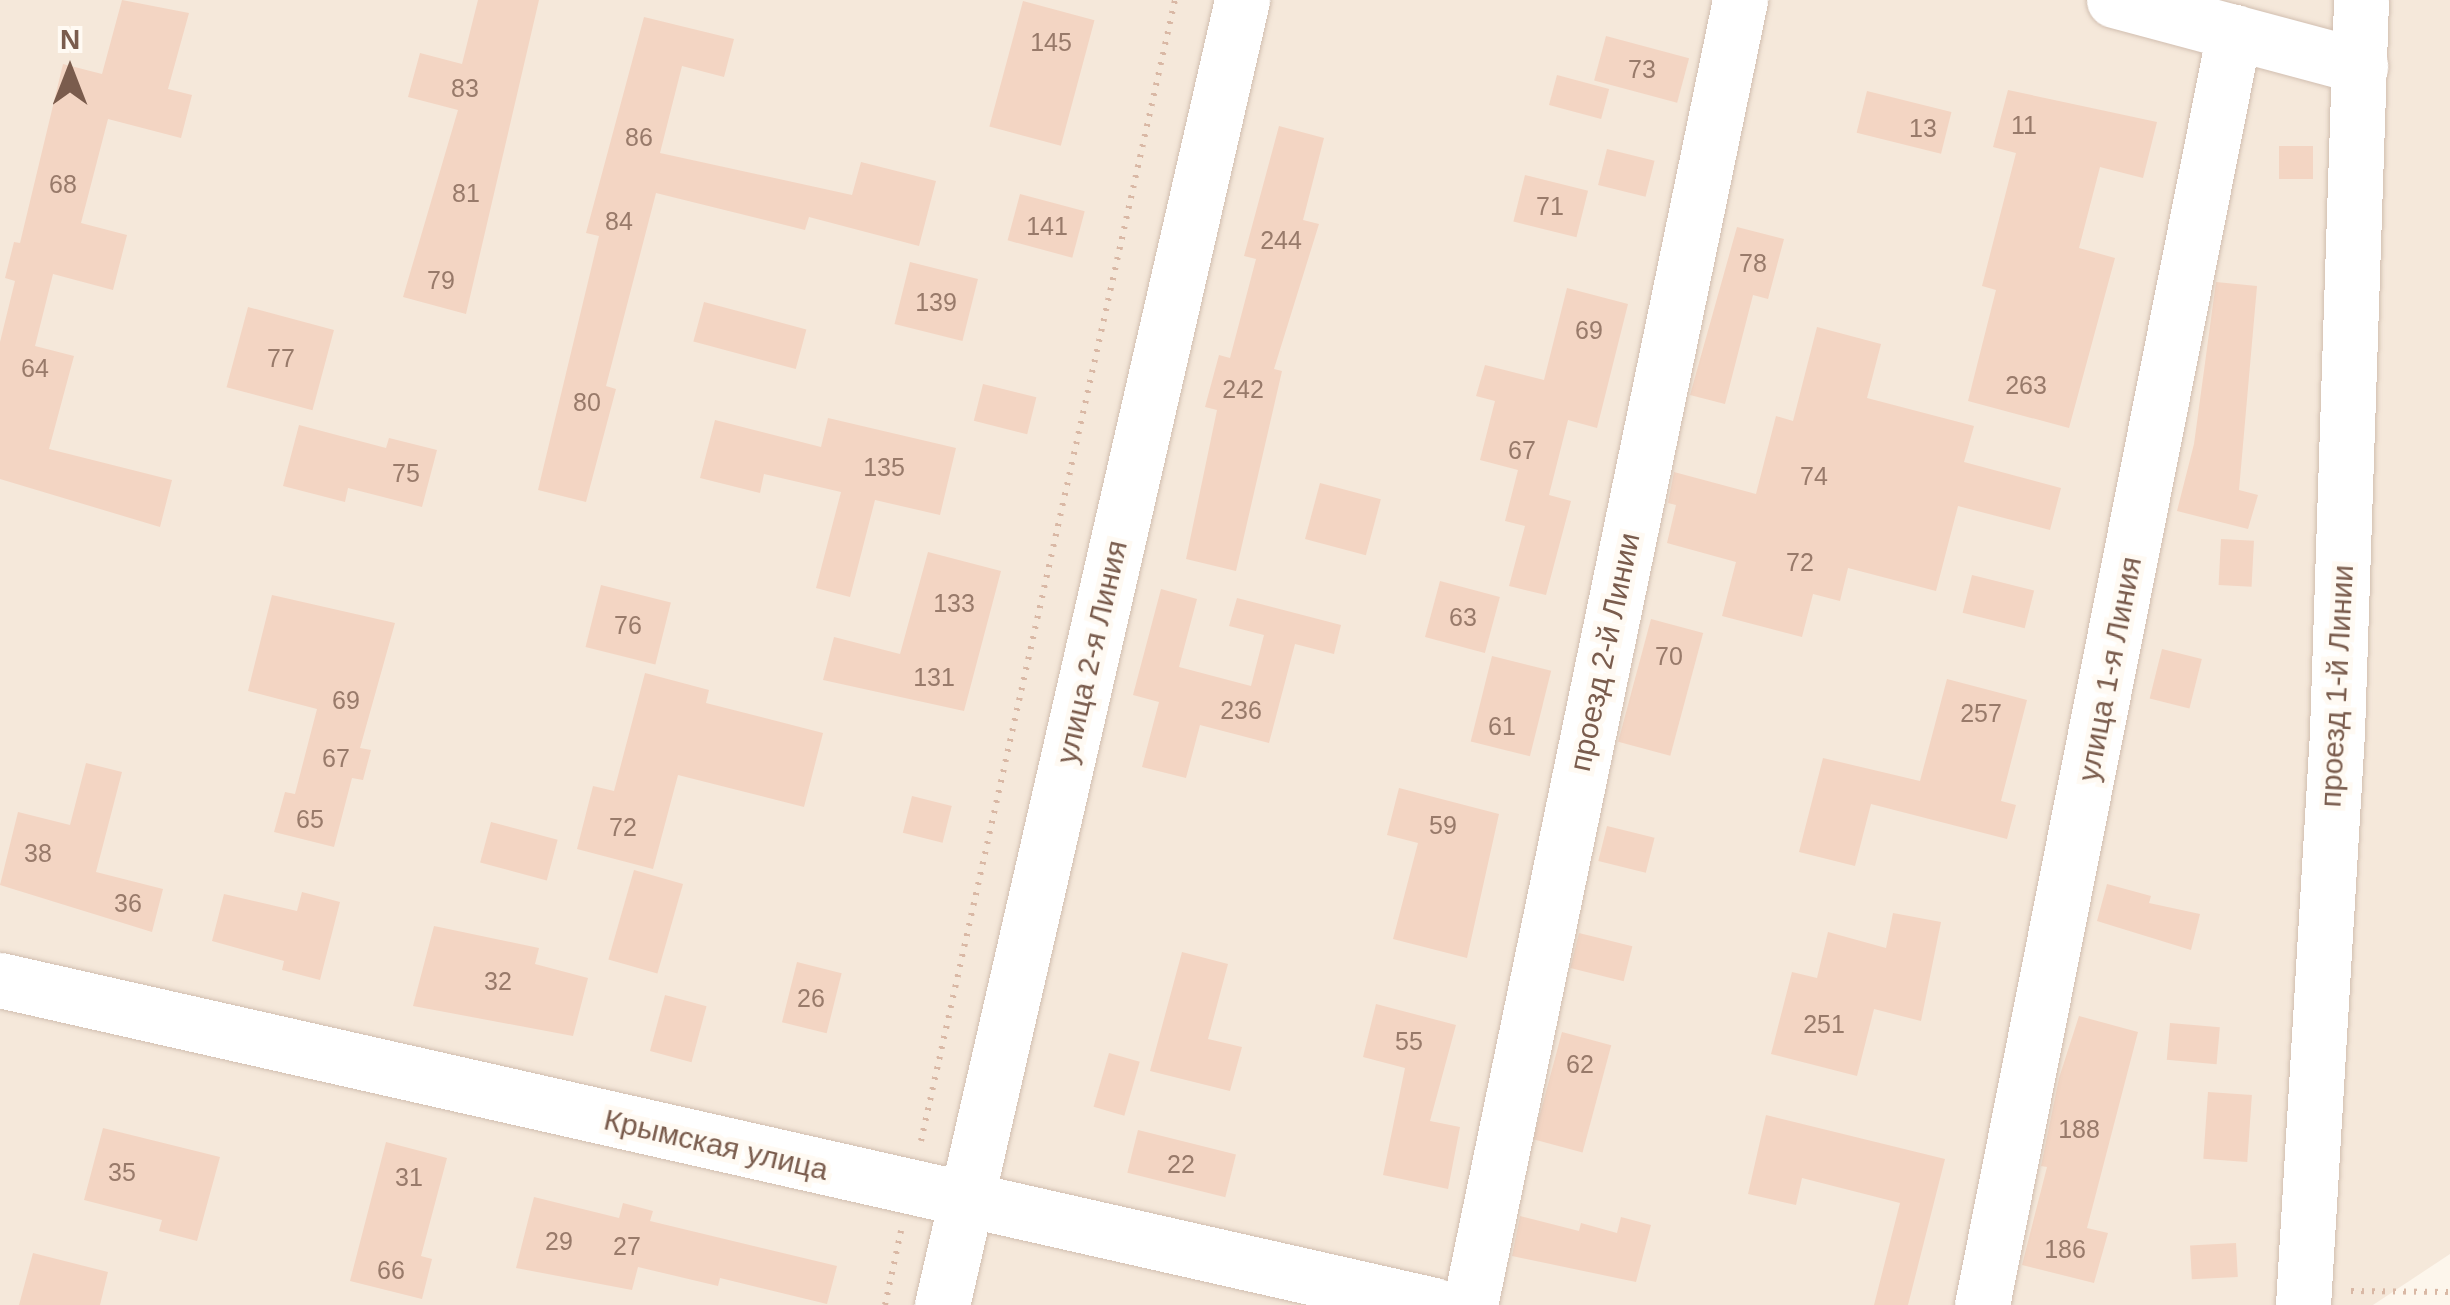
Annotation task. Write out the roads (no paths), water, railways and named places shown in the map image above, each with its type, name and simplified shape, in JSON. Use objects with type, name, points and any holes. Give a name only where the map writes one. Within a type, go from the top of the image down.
[{"type":"street","name":"улица 2-я Линия","points":[[942,1305],[1242,0]]},
{"type":"street","name":"проезд 2-й Линии","points":[[1470,1305],[1740,0]]},
{"type":"street","points":[[2114,0],[2360,66],[2361,0]]},
{"type":"street","name":"улица 1-я Линия","points":[[1982,1305],[2234,32]]},
{"type":"street","name":"проезд 1-й Линии","points":[[2303,1297],[2337,732],[2360,66]]},
{"type":"street","name":"Крымская улица","points":[[0,980],[965,1204],[1434,1305]]}]
